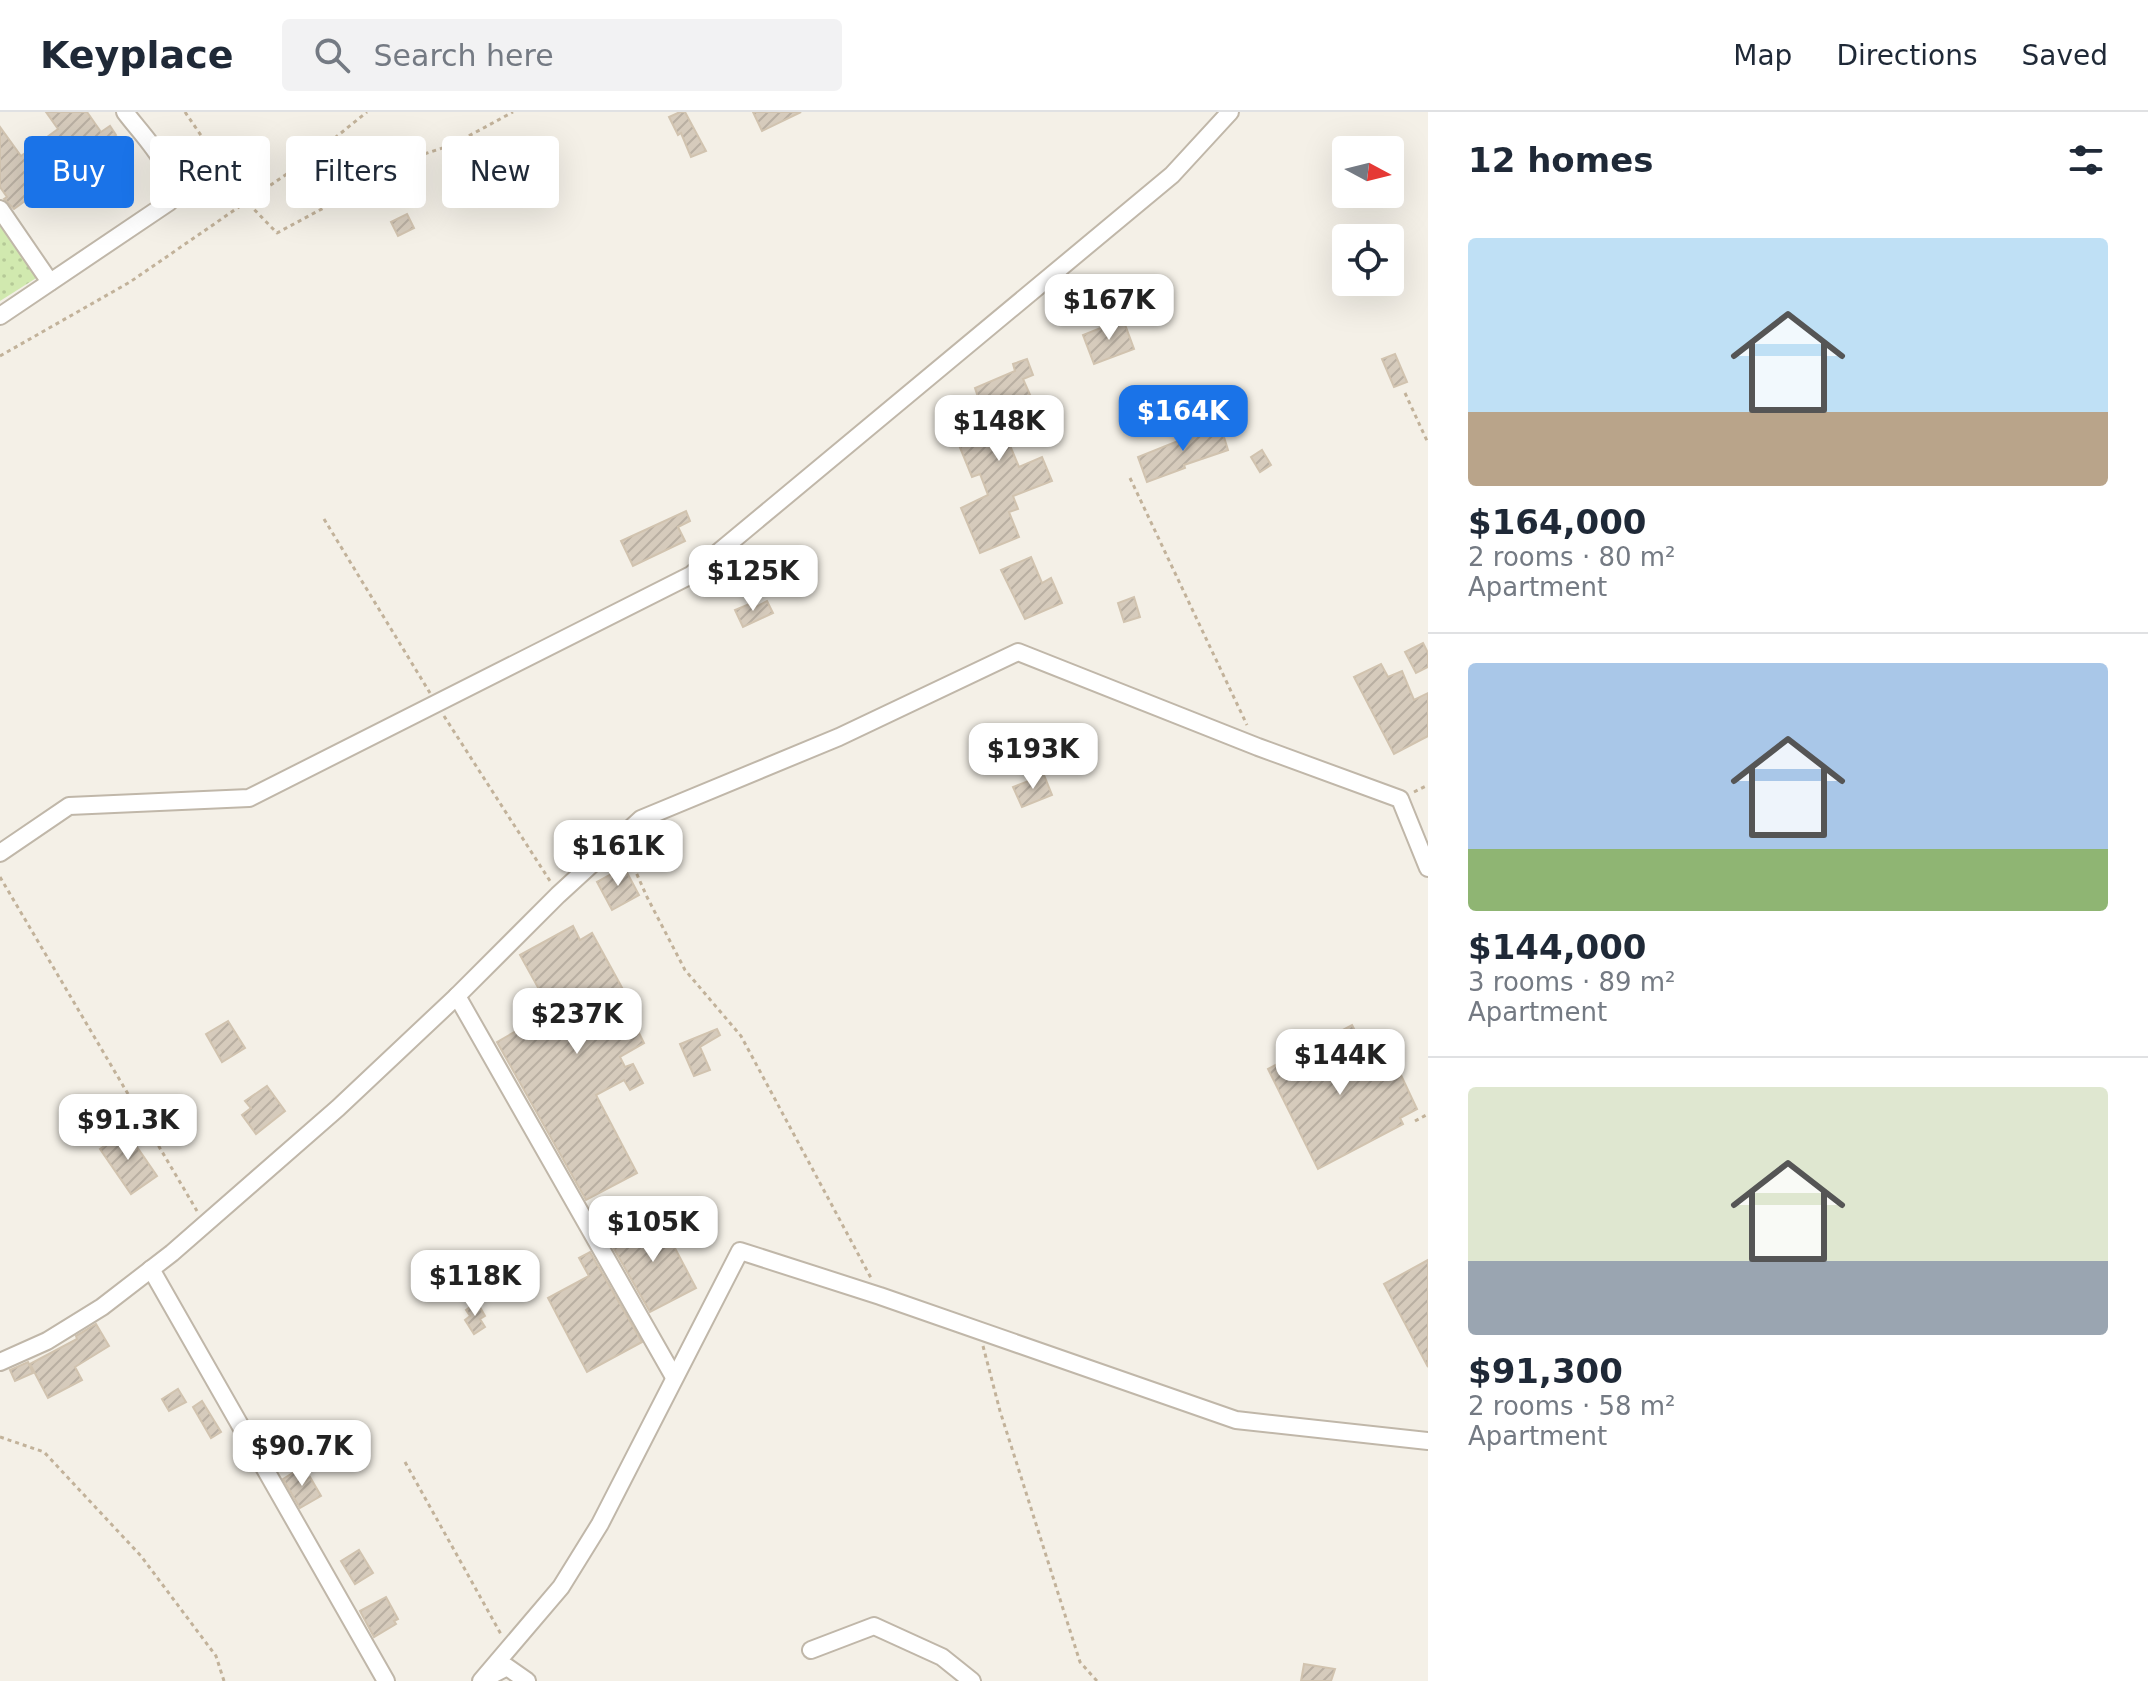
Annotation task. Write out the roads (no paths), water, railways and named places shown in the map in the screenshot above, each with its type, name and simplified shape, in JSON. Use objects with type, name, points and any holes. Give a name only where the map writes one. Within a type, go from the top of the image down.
[{"type":"street","points":[[0,316],[169,202],[173,179],[170,172],[125,112]]},
{"type":"street","points":[[0,853],[69,806],[249,798],[691,575],[1172,175],[1230,112]]},
{"type":"street","points":[[0,209],[50,282]]},
{"type":"street","points":[[0,1362],[47,1341],[102,1307],[205,1224],[338,1108],[641,819],[839,737],[1018,652],[1258,747],[1400,799],[1428,868]]},
{"type":"street","points":[[457,996],[674,1377]]},
{"type":"street","points":[[482,1680],[561,1587],[585,1550],[740,1251],[880,1296],[1236,1420],[1428,1441]]},
{"type":"street","points":[[151,1269],[386,1681]]},
{"type":"street","points":[[811,1650],[874,1626],[942,1657],[972,1681]]},
{"type":"street","points":[[482,1680],[507,1667],[527,1681]]}]
